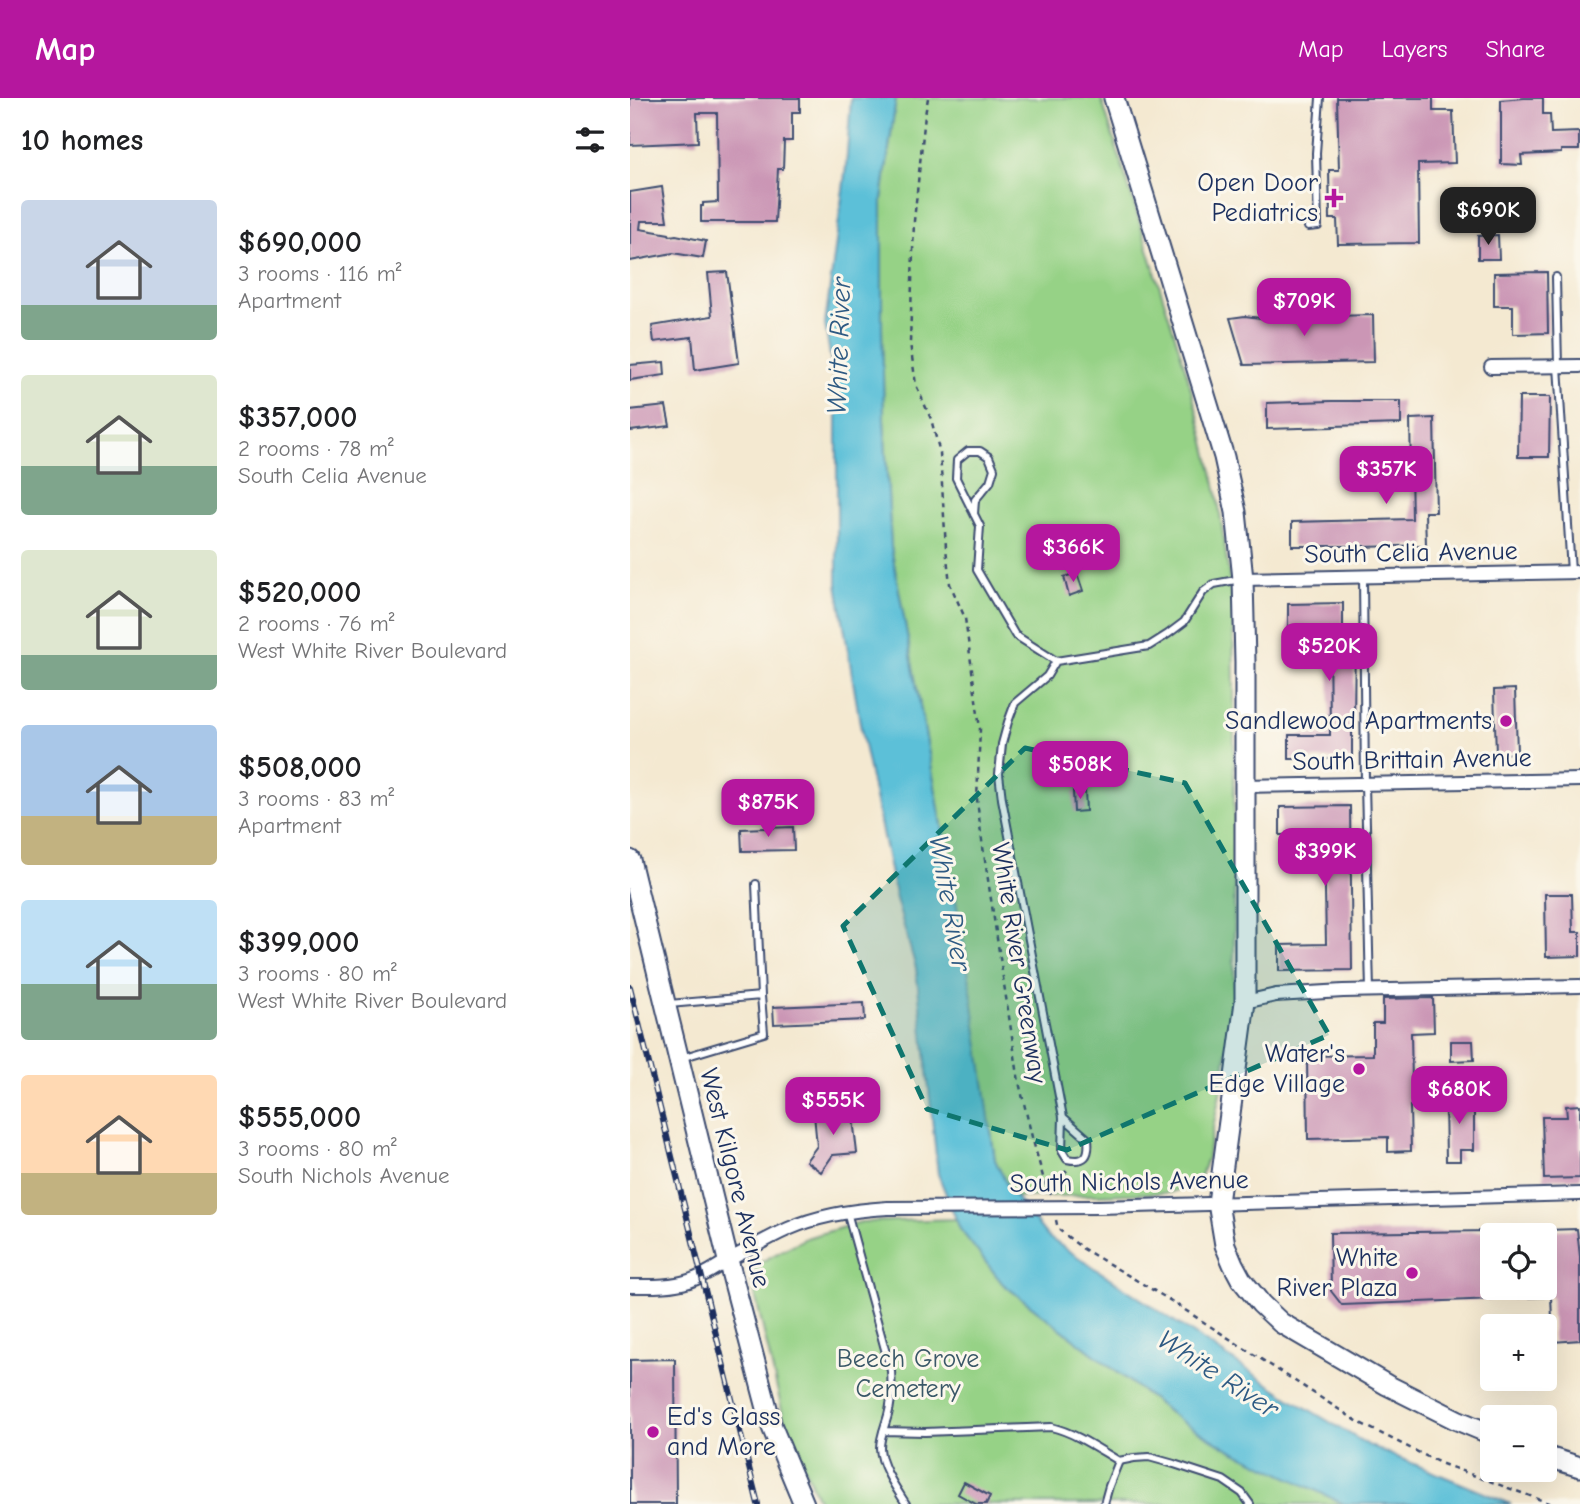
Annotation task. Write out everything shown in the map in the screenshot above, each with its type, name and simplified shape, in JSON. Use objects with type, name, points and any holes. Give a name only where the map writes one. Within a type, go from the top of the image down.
[{"type":"street","points":[[1114,98],[1224,457],[1236,512],[1243,579],[1245,1002],[1219,1203],[1223,1236],[1241,1279],[1281,1323],[1387,1385],[1480,1430]]},
{"type":"street","points":[[1491,367],[1580,366]]},
{"type":"street","name":"South Celia Avenue","points":[[1243,579],[1575,572]]},
{"type":"street","name":"South Brittain Avenue","points":[[1244,786],[1580,780]]},
{"type":"street","name":"West Kilgore Avenue","points":[[630,860],[728,1260],[772,1427],[804,1504]]},
{"type":"street","points":[[1245,1002],[1276,995],[1580,986]]},
{"type":"street","name":"South Nichols Avenue","points":[[630,1286],[672,1285],[694,1279],[790,1228],[847,1212],[1580,1194]]},
{"type":"street","points":[[1557,1460],[1580,1467]]},
{"type":"lane","points":[[1308,227],[1318,226],[1316,153],[1320,98]]},
{"type":"lane","points":[[1556,277],[1558,366],[1575,572]]},
{"type":"lane","points":[[974,514],[975,500],[990,482],[994,470],[989,457],[980,451],[968,451],[957,460],[956,478],[974,514],[980,526],[978,570],[1015,635],[1056,661],[1149,646],[1184,622],[1203,592],[1214,584],[1243,579]]},
{"type":"lane","points":[[1363,577],[1370,991]]},
{"type":"lane","points":[[1056,661],[1047,676],[1015,703],[1002,744],[999,774],[1063,1117],[1062,1150],[1067,1159],[1077,1161],[1084,1158],[1089,1150],[1088,1139],[1063,1117]]},
{"type":"lane","points":[[679,1058],[764,1033],[756,884]]},
{"type":"lane","points":[[665,1004],[761,996]]},
{"type":"lane","points":[[847,1212],[891,1371],[889,1412],[883,1430],[881,1452],[905,1504]]},
{"type":"lane","points":[[883,1430],[925,1432],[1051,1427],[1087,1442],[1119,1461],[1149,1457],[1223,1480],[1242,1493],[1250,1504]]},
{"type":"lane","points":[[1104,1504],[1119,1461]]},
{"type":"path","name":"White River Greenway","points":[[928,98],[914,221],[910,343],[916,385],[931,419],[940,453],[950,584],[965,618],[980,729],[977,799],[981,834],[1019,1082],[1045,1184],[1052,1196]]},
{"type":"path","points":[[1045,1184],[1065,1173],[1077,1161]]},
{"type":"path","points":[[1056,1218],[1058,1229],[1082,1248],[1168,1299],[1360,1423],[1440,1463],[1552,1504]]},
{"type":"highlighted area","points":[[1025,748],[1185,783],[1329,1035],[1067,1150],[927,1109],[843,926]]},
{"type":"green space","points":[[896,98],[1101,98],[1187,374],[1204,438],[1217,493],[1233,603],[1234,992],[1223,1079],[1207,1158],[1200,1179],[1169,1193],[1012,1197],[995,1160],[966,956],[891,547],[884,419],[882,199]]},
{"type":"green space","name":"Beech Grove Cemetery","points":[[956,1219],[960,1229],[1003,1284],[1171,1414],[1229,1449],[1346,1504],[820,1504],[785,1423],[751,1277],[757,1264],[806,1238],[861,1222]]},
{"type":"water","name":"White River","points":[[851,98],[896,98],[882,199],[884,419],[891,547],[966,956],[995,1160],[1009,1189],[1048,1237],[1288,1397],[1370,1446],[1511,1504],[1344,1504],[1229,1449],[1178,1419],[1003,1284],[960,1229],[938,1174],[916,968],[896,899],[862,735],[837,584],[837,399],[825,324],[846,167]]},
{"type":"building","points":[[630,98],[800,98],[800,112],[792,112],[792,141],[784,141],[783,169],[778,169],[775,222],[701,222],[703,203],[718,202],[717,113],[697,113],[698,142],[630,145]]},
{"type":"building","points":[[1337,98],[1433,98],[1433,111],[1453,111],[1455,163],[1418,164],[1419,243],[1338,244],[1337,219],[1330,219],[1329,170],[1339,170]]},
{"type":"building","points":[[1543,98],[1543,114],[1550,114],[1551,133],[1579,132],[1579,150],[1521,155],[1522,165],[1501,164],[1501,100]]},
{"type":"building","points":[[662,187],[667,221],[641,221],[640,229],[706,241],[703,258],[673,253],[630,261],[630,192]]},
{"type":"building","points":[[1498,235],[1499,259],[1478,259],[1478,236]]},
{"type":"building","points":[[727,272],[739,363],[695,370],[692,337],[654,342],[652,326],[712,316],[708,273]]},
{"type":"building","points":[[1547,272],[1548,333],[1513,334],[1513,306],[1494,306],[1494,273]]},
{"type":"building","points":[[1285,296],[1292,317],[1373,315],[1374,362],[1244,365],[1230,318],[1245,316],[1268,319],[1268,311],[1275,309],[1273,301]]},
{"type":"building","points":[[664,362],[665,375],[630,380],[630,365]]},
{"type":"building","points":[[1519,397],[1550,397],[1549,457],[1518,457]]},
{"type":"building","points":[[1401,401],[1401,424],[1267,429],[1267,403]]},
{"type":"building","points":[[666,406],[670,426],[630,431],[630,410]]},
{"type":"building","points":[[1434,418],[1436,512],[1425,512],[1426,545],[1292,546],[1292,522],[1412,519],[1410,419]]},
{"type":"building","points":[[1077,573],[1083,591],[1069,596],[1064,577]]},
{"type":"building","points":[[1343,603],[1343,634],[1355,634],[1352,759],[1289,759],[1289,735],[1330,735],[1329,630],[1288,631],[1288,604]]},
{"type":"building","name":"Sandlewood Apartments","points":[[1515,689],[1517,753],[1496,754],[1494,690]]},
{"type":"building","points":[[1085,790],[1086,811],[1074,812],[1073,791]]},
{"type":"building","points":[[1350,806],[1352,970],[1279,971],[1279,945],[1326,944],[1324,835],[1280,835],[1280,807]]},
{"type":"building","points":[[793,827],[794,850],[742,851],[741,829]]},
{"type":"building","points":[[1545,894],[1572,894],[1573,932],[1580,932],[1580,956],[1546,957]]},
{"type":"building","name":"Water's Edge Village","points":[[1433,998],[1434,1032],[1411,1033],[1412,1083],[1429,1083],[1429,1105],[1410,1106],[1411,1151],[1388,1152],[1388,1137],[1308,1139],[1307,1056],[1373,1055],[1373,1023],[1383,1023],[1383,999]]},
{"type":"building","points":[[864,1003],[865,1020],[774,1024],[773,1007]]},
{"type":"building","points":[[1451,1041],[1473,1041],[1474,1060],[1451,1061]]},
{"type":"building","points":[[1445,1097],[1474,1097],[1474,1150],[1460,1150],[1460,1161],[1446,1161]]},
{"type":"building","points":[[1580,1105],[1580,1178],[1544,1179],[1542,1117],[1567,1117],[1566,1106]]},
{"type":"building","points":[[852,1110],[857,1153],[833,1155],[821,1172],[806,1161],[817,1146],[814,1114]]},
{"type":"building","points":[[1577,1229],[1580,1257],[1580,1340],[1557,1342],[1557,1314],[1552,1314],[1551,1300],[1557,1300],[1557,1230]]},
{"type":"building","name":"White River Plaza","points":[[1480,1231],[1480,1300],[1342,1305],[1331,1291],[1330,1233]]},
{"type":"building","name":"Ed's Glass and More","points":[[675,1359],[676,1504],[630,1504],[630,1360]]},
{"type":"building","points":[[964,1482],[990,1496],[986,1504],[976,1504],[958,1494]]},
{"type":"railway","points":[[630,987],[758,1504]]},
{"type":"place","name":"Open Door Pediatrics","points":[[1334,198]]},
{"type":"place","name":"Sandlewood Apartments","points":[[1506,721]]},
{"type":"place","name":"Water's Edge Village","points":[[1359,1069]]},
{"type":"place","name":"White River Plaza","points":[[1412,1273]]},
{"type":"place","name":"Ed's Glass and More","points":[[653,1432]]}]
